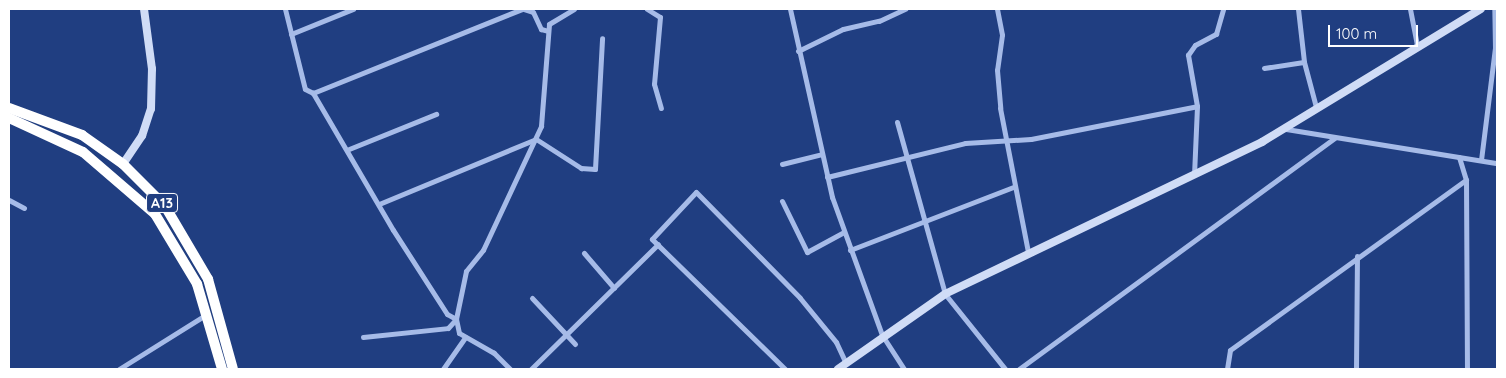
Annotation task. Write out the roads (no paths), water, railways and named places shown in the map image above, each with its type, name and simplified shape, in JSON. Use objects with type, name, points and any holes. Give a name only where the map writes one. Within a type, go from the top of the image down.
[{"type":"highway","name":"A13","points":[[9,108],[65,127],[123,164],[182,230],[218,306],[233,369]]},
{"type":"highway","name":"A13","points":[[9,118],[67,143],[133,191],[172,237],[208,313],[222,369]]},
{"type":"main road","points":[[123,164],[142,136],[151,108],[152,69],[144,9]]},
{"type":"main road","points":[[838,369],[882,335],[945,294],[1028,252],[1194,175],[1286,129],[1316,107],[1481,9]]},
{"type":"street","points":[[285,9],[305,89],[314,93],[379,204],[447,314],[456,319],[465,337],[494,353],[510,369]]},
{"type":"street","points":[[291,34],[353,9]]},
{"type":"street","points":[[314,93],[523,9],[533,10],[542,30],[548,32]]},
{"type":"street","points":[[363,337],[448,328],[456,319],[466,271],[483,250],[536,139],[544,111],[548,32],[552,21],[574,9]]},
{"type":"street","points":[[647,9],[660,17],[654,84],[662,108]]},
{"type":"street","points":[[790,9],[827,177],[844,232],[882,335],[904,369]]},
{"type":"street","points":[[798,51],[843,29],[879,22],[905,9]]},
{"type":"street","points":[[997,9],[1002,35],[997,70],[1005,142],[1028,252]]},
{"type":"street","points":[[1194,175],[1197,106],[1188,55],[1194,45],[1216,34],[1223,9]]},
{"type":"street","points":[[1298,9],[1304,62],[1316,107]]},
{"type":"street","points":[[1410,9],[1417,46]]},
{"type":"street","points":[[1480,160],[1495,48],[1494,9]]},
{"type":"street","points":[[536,139],[581,168],[595,169],[602,38]]},
{"type":"street","points":[[1264,68],[1304,62]]},
{"type":"street","points":[[827,177],[965,143],[1005,142],[1197,106]]},
{"type":"street","points":[[349,150],[436,114]]},
{"type":"street","points":[[898,122],[945,294],[1005,369]]},
{"type":"street","points":[[1286,129],[1497,163]]},
{"type":"street","points":[[1019,369],[1335,138]]},
{"type":"street","points":[[379,204],[536,139]]},
{"type":"street","points":[[782,164],[822,154]]},
{"type":"street","points":[[1459,157],[1466,180],[1467,369]]},
{"type":"street","points":[[1227,369],[1230,350],[1357,256],[1466,180]]},
{"type":"street","points":[[850,250],[1013,187]]},
{"type":"street","points":[[785,369],[708,289],[658,244],[653,235],[696,192],[810,309],[846,363]]},
{"type":"street","points":[[9,200],[24,208]]},
{"type":"street","points":[[782,201],[807,252],[844,232]]},
{"type":"street","points":[[531,369],[564,334],[658,244]]},
{"type":"street","points":[[584,253],[614,288]]},
{"type":"street","points":[[1356,369],[1357,256]]},
{"type":"street","points":[[532,298],[575,344]]},
{"type":"street","points":[[119,369],[218,306]]},
{"type":"street","points":[[443,369],[465,337]]}]
